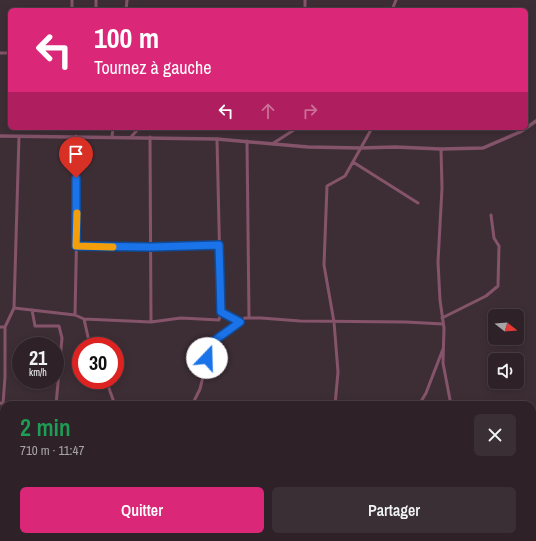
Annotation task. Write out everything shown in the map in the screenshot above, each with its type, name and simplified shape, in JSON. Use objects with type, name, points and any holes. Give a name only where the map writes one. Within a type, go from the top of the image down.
[{"type":"street","points":[[112,130],[112,137]]},
{"type":"street","points":[[131,137],[137,130]]},
{"type":"street","points":[[272,144],[294,130]]},
{"type":"street","points":[[335,401],[338,372],[334,322],[324,265],[327,186],[345,176],[371,130]]},
{"type":"street","points":[[0,136],[217,139],[308,147],[360,148],[395,146],[441,150],[483,148],[523,130]]},
{"type":"street","points":[[2,401],[5,377],[5,327],[14,308],[19,136]]},
{"type":"street","points":[[75,315],[76,136]]},
{"type":"street","points":[[150,137],[151,322]]},
{"type":"street","points":[[14,308],[75,315],[84,319],[151,322],[181,318],[219,320],[221,312],[217,139]]},
{"type":"street","points":[[247,141],[249,318]]},
{"type":"street","points":[[441,150],[442,201],[438,262],[443,324],[443,363],[450,401]]},
{"type":"street","points":[[353,162],[418,203]]},
{"type":"street","points":[[442,318],[486,296],[498,286],[499,246],[494,238],[491,215]]},
{"type":"street","points":[[76,246],[151,247],[219,245]]},
{"type":"street","points":[[32,310],[35,326],[59,326],[62,338],[56,401]]},
{"type":"street","points":[[221,312],[240,322]]},
{"type":"street","points":[[194,401],[200,389],[211,343],[244,318],[300,321],[406,322],[443,324]]},
{"type":"street","points":[[84,319],[88,337]]},
{"type":"street","points":[[0,327],[5,327]]},
{"type":"street","points":[[421,401],[426,393],[444,345]]},
{"type":"street","points":[[109,389],[114,401]]},
{"type":"slow traffic","points":[[77,213],[76,246],[113,247]]},
{"type":"route","points":[[76,178],[76,246],[151,247],[219,245],[221,312],[240,322],[211,343],[207,358]]}]
